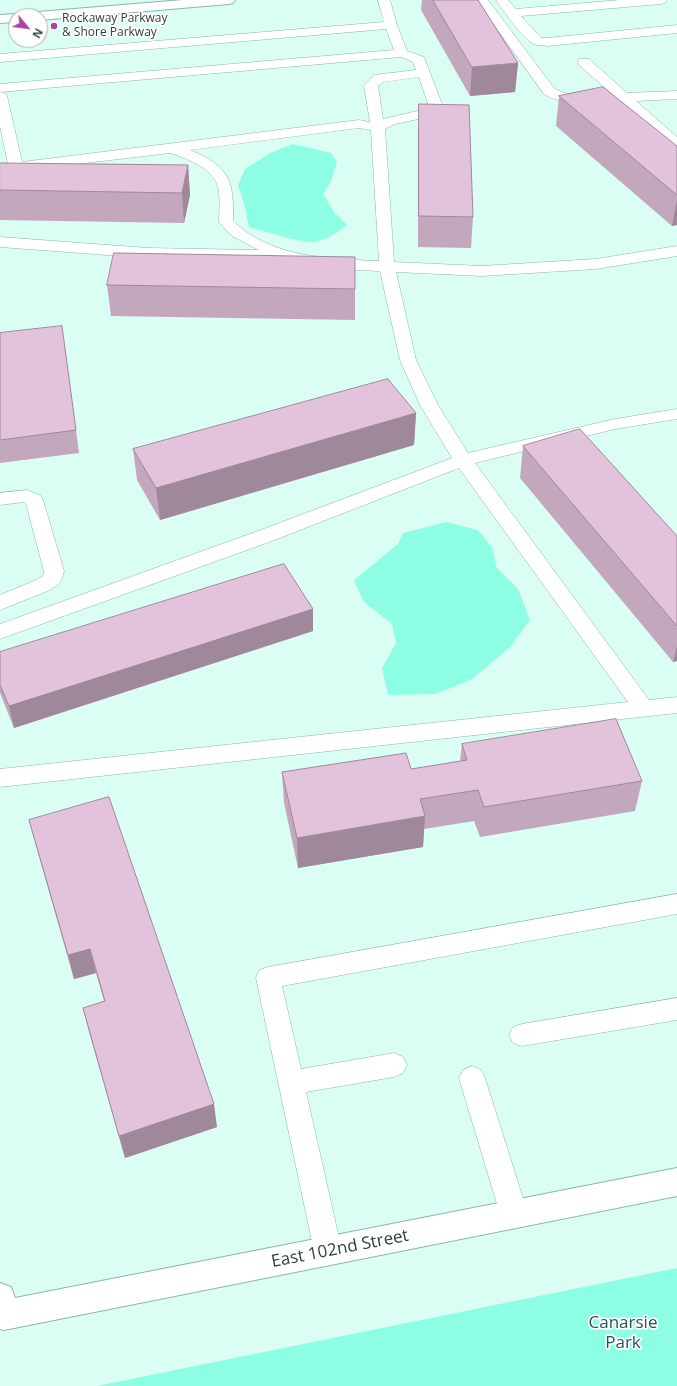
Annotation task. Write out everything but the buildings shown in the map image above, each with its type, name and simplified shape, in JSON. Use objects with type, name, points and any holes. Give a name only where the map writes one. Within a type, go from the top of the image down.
[{"type":"street","points":[[48,15],[149,3],[229,0]]},
{"type":"street","name":"East 102nd Street","points":[[2,1306],[328,1251],[677,1182]]},
{"type":"lane","points":[[384,0],[391,25],[402,53]]},
{"type":"lane","points":[[482,0],[549,91],[559,97],[574,99],[677,95]]},
{"type":"lane","points":[[502,0],[530,35],[537,41],[547,42],[677,29]]},
{"type":"lane","points":[[513,13],[661,0]]},
{"type":"lane","points":[[0,58],[391,25]]},
{"type":"lane","points":[[0,88],[402,53],[419,60],[435,104],[432,112],[391,122],[378,127],[358,124],[0,170]]},
{"type":"lane","points":[[584,62],[677,144]]},
{"type":"lane","points":[[424,73],[379,78],[371,86],[378,127],[387,267],[408,360],[429,405],[463,460],[644,709]]},
{"type":"lane","points":[[0,96],[16,167]]},
{"type":"lane","points":[[173,148],[194,156],[216,172],[224,184],[226,222],[237,233],[254,243],[285,256]]},
{"type":"lane","points":[[0,242],[148,253],[285,256],[335,264],[387,267],[489,270],[596,264],[677,251]]},
{"type":"lane","points":[[0,632],[265,536],[463,460],[615,424],[677,414]]},
{"type":"lane","points":[[0,499],[27,496],[34,500],[54,570],[52,579],[43,586],[0,603]]},
{"type":"lane","points":[[0,778],[677,705]]},
{"type":"lane","points":[[328,1251],[268,978],[677,904]]},
{"type":"lane","points":[[522,1035],[677,1009]]},
{"type":"lane","points":[[291,1083],[394,1065]]},
{"type":"lane","points":[[472,1078],[514,1214]]},
{"type":"green space","points":[[293,144],[331,153],[337,162],[331,181],[323,194],[334,212],[347,225],[332,235],[314,242],[292,239],[249,227],[238,185],[245,169],[270,153]]},
{"type":"green space","points":[[446,522],[478,530],[493,549],[496,567],[518,589],[530,620],[510,647],[472,679],[436,694],[388,695],[382,668],[396,643],[392,624],[364,602],[354,580],[398,544],[403,533]]},
{"type":"green space","name":"Canarsie Park","points":[[677,1268],[677,1386],[97,1386]]},
{"type":"place","name":"Rockaway Parkway & Shore Parkway","points":[[54,26]]}]
